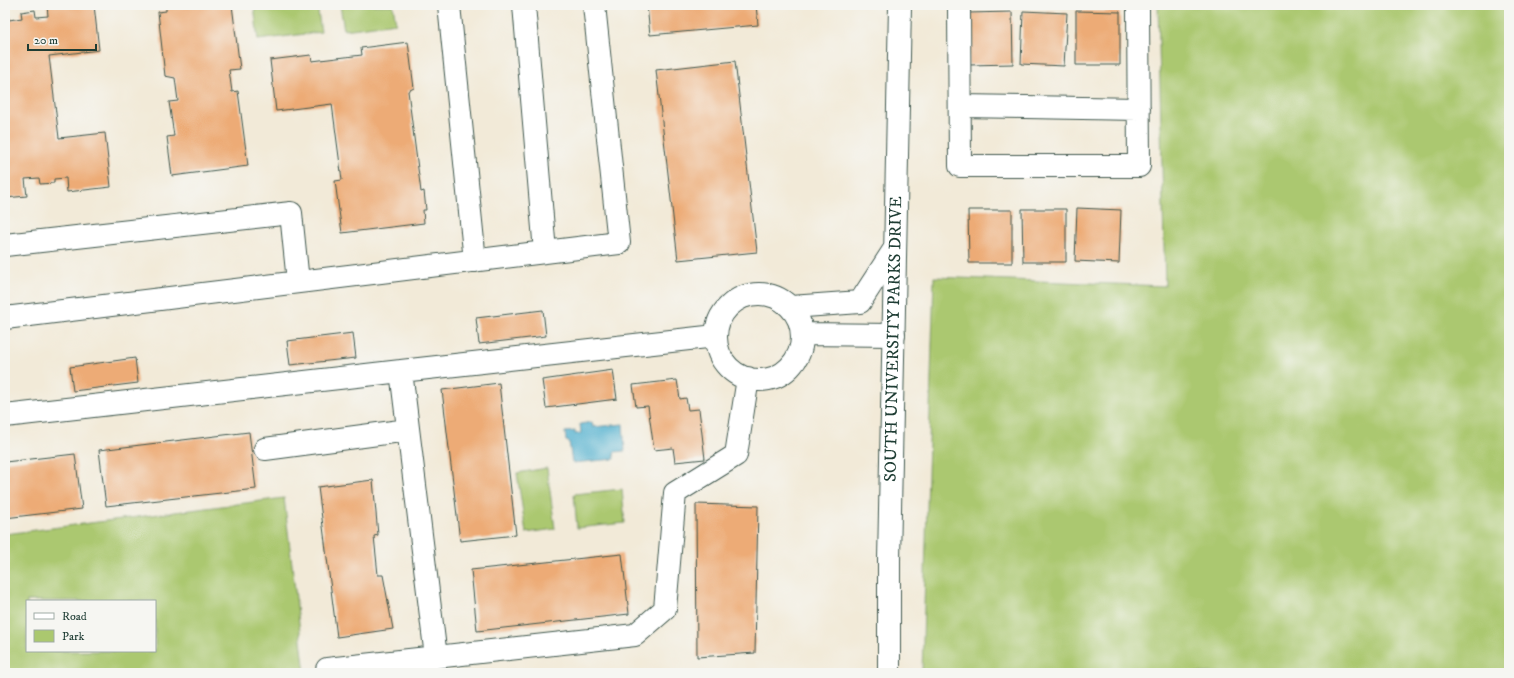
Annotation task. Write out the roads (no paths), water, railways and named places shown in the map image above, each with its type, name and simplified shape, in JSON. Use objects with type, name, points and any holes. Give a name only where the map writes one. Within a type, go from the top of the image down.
[{"type":"main road","points":[[449,5],[476,261]]},
{"type":"main road","points":[[524,5],[545,252]]},
{"type":"main road","points":[[5,318],[619,243],[594,5]]},
{"type":"main road","name":"SOUTH UNIVERSITY PARKS DRIVE","points":[[889,673],[889,561],[900,5]]},
{"type":"main road","points":[[959,5],[960,166],[1139,166],[1138,5]]},
{"type":"main road","points":[[960,106],[1139,109]]},
{"type":"main road","points":[[5,244],[291,213],[298,282]]},
{"type":"main road","points":[[791,307],[860,302],[895,248]]},
{"type":"main road","points":[[753,293],[766,294],[780,298],[791,307],[800,320],[803,334],[801,349],[798,356],[794,363],[784,373],[770,379],[755,380],[741,376],[729,368],[721,357],[717,344],[716,330],[720,317],[728,306],[740,298],[753,293]]},
{"type":"main road","points":[[803,334],[894,334]]},
{"type":"main road","points":[[5,416],[401,370],[716,336]]},
{"type":"main road","points":[[401,370],[436,657]]},
{"type":"main road","points":[[327,669],[634,635],[665,609],[675,493],[736,455],[748,378]]},
{"type":"main road","points":[[265,449],[408,430]]},
{"type":"water","points":[[592,422],[593,427],[623,424],[625,451],[614,452],[615,459],[572,463],[569,442],[566,441],[565,432],[575,431],[575,434],[581,433],[580,424]]}]
